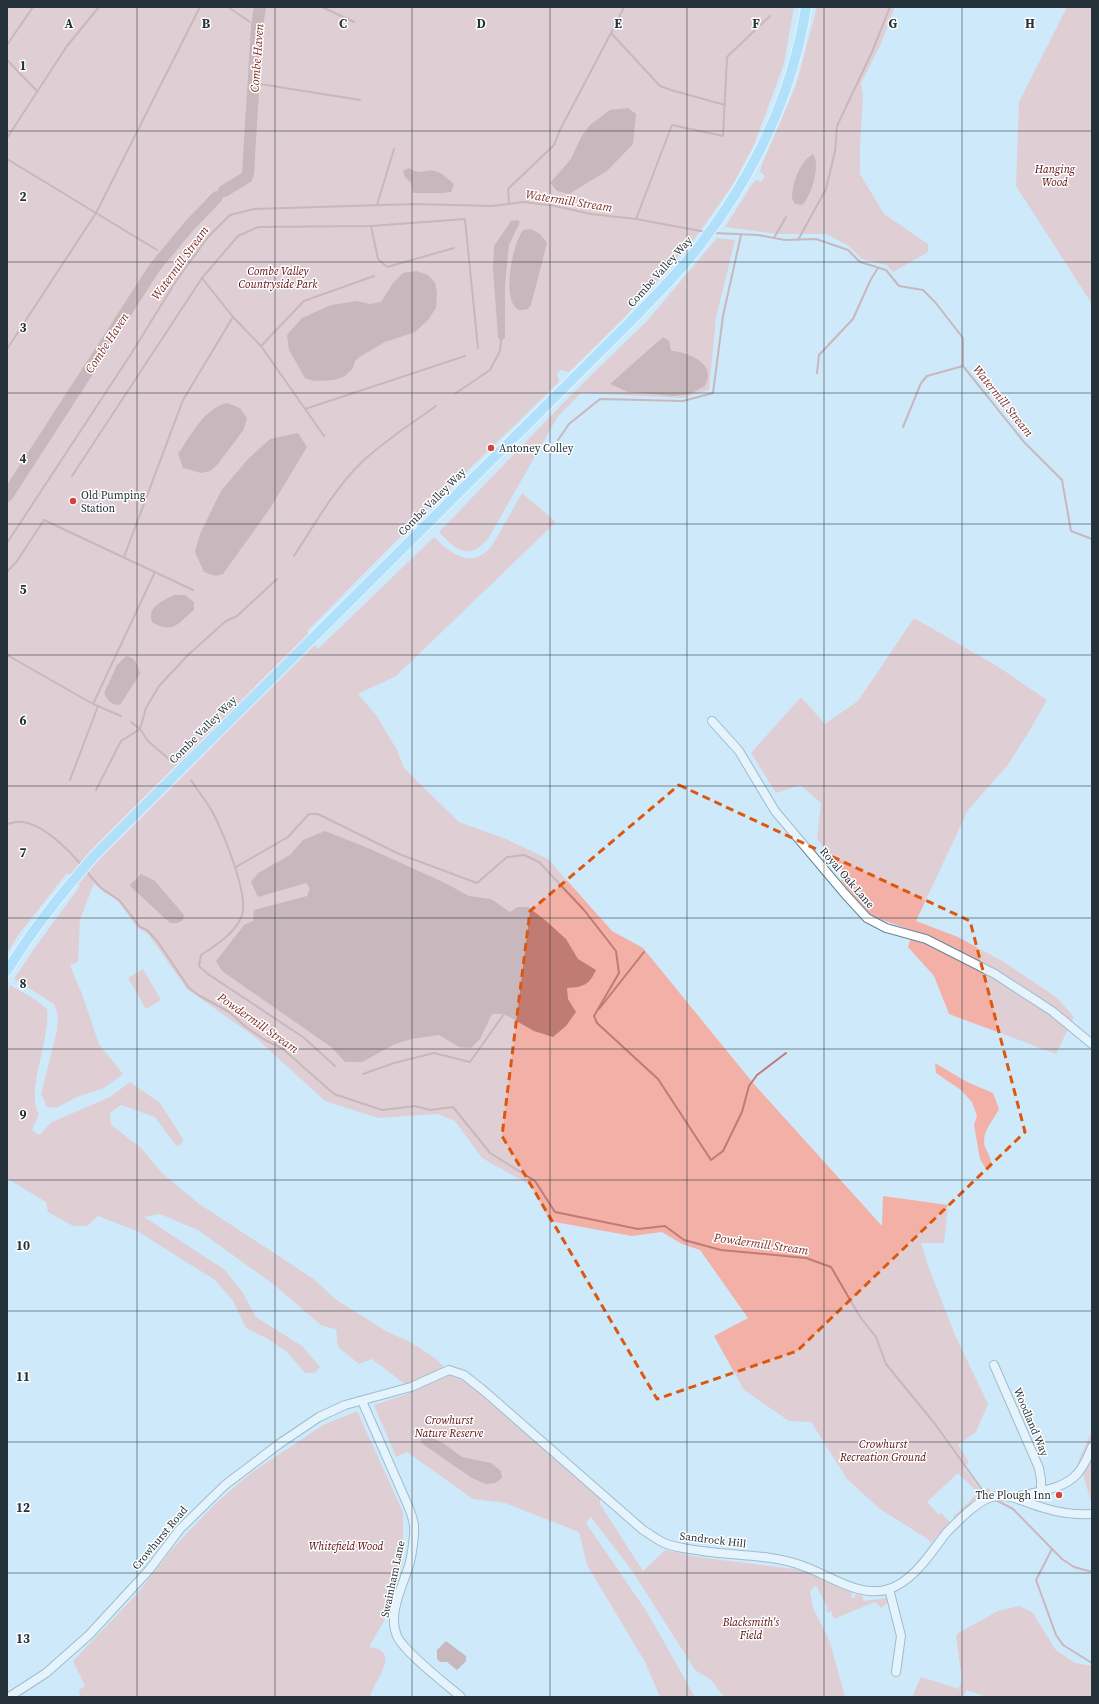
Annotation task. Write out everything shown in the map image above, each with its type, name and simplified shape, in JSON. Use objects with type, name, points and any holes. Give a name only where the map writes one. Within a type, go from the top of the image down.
[{"type":"main road","name":"Combe Valley Way","points":[[7,971],[34,928],[96,854],[628,324],[669,282],[703,242],[740,187],[762,147],[788,82],[806,7]]},
{"type":"street","name":"Royal Oak Lane","points":[[712,721],[739,751],[775,811],[845,894],[868,918],[886,928],[926,939],[995,974],[1052,1011],[1092,1044]]},
{"type":"street","name":"Woodland Way","points":[[994,1365],[1039,1468],[1041,1490]]},
{"type":"street","name":"Sandrock Hill","points":[[362,1401],[386,1395],[420,1383],[449,1370],[464,1375],[510,1413],[643,1530],[664,1543],[684,1549],[717,1554],[754,1555],[803,1565],[849,1586],[871,1590],[889,1589],[901,1583],[916,1570],[955,1524],[975,1506],[990,1497],[1004,1495],[1015,1497]]},
{"type":"street","name":"Crowhurst Road","points":[[9,1697],[46,1673],[89,1634],[149,1570],[160,1552],[180,1529],[225,1485],[300,1428],[319,1416],[345,1405],[362,1401]]},
{"type":"street","name":"Swainham Lane","points":[[362,1401],[409,1508],[414,1526],[410,1561],[397,1602],[395,1622],[397,1636],[402,1645],[461,1697]]},
{"type":"street","points":[[1015,1497],[1056,1486],[1071,1480],[1083,1465],[1092,1447]]},
{"type":"street","points":[[1015,1497],[1063,1513],[1092,1514]]},
{"type":"street","points":[[889,1589],[901,1636],[896,1672]]},
{"type":"highlighted area","points":[[679,785],[970,921],[1025,1132],[797,1351],[657,1399],[502,1136],[530,911]]},
{"type":"green space","name":"Combe Valley Countryside Park","points":[[7,7],[794,7],[784,64],[754,145],[732,186],[696,237],[625,317],[569,372],[561,370],[557,374],[559,382],[422,515],[307,631],[318,649],[434,537],[455,554],[470,558],[478,557],[493,544],[522,493],[556,522],[396,676],[358,694],[376,715],[397,750],[404,768],[459,822],[506,839],[548,859],[612,931],[643,948],[753,1083],[882,1226],[883,1196],[948,1205],[944,1243],[921,1243],[955,1335],[988,1404],[976,1432],[958,1445],[969,1462],[964,1468],[981,1491],[989,1488],[991,1492],[976,1499],[954,1520],[953,1517],[978,1493],[958,1473],[927,1502],[939,1515],[941,1513],[950,1522],[930,1544],[929,1540],[880,1509],[847,1479],[811,1422],[789,1421],[744,1390],[714,1336],[748,1318],[700,1250],[682,1244],[662,1232],[632,1236],[549,1221],[530,1185],[482,1158],[455,1121],[438,1114],[378,1118],[325,1101],[255,1037],[187,989],[148,934],[138,928],[117,900],[105,893],[94,883],[80,920],[78,962],[70,965],[82,994],[99,1044],[123,1074],[104,1088],[77,1097],[56,1108],[47,1107],[41,1094],[57,1030],[58,1017],[54,1004],[14,979],[80,886],[67,873],[19,934],[7,954]]},
{"type":"green space","points":[[817,7],[895,7],[880,46],[861,83],[863,95],[860,174],[884,214],[928,244],[928,252],[893,272],[887,265],[862,259],[849,246],[826,234],[777,234],[725,227],[753,183],[756,180],[761,182],[765,176],[760,171],[762,164],[796,85]]},
{"type":"green space","name":"Hanging Wood","points":[[1067,7],[1092,7],[1092,304],[1016,186],[1019,102]]},
{"type":"green space","points":[[717,238],[735,240],[716,318],[709,390],[682,398],[581,393],[558,416],[488,539],[481,546],[474,550],[468,551],[456,548],[451,544],[439,532],[573,393],[648,320]]},
{"type":"green space","points":[[914,618],[997,666],[1047,700],[1007,766],[968,810],[916,921],[958,937],[1004,962],[1056,997],[1074,1017],[1056,1054],[949,1014],[934,976],[908,947],[913,931],[869,915],[841,881],[844,872],[817,839],[821,803],[800,785],[776,793],[751,753],[801,697],[825,724],[858,701]]},
{"type":"green space","points":[[143,969],[161,1000],[146,1009],[128,978]]},
{"type":"green space","points":[[10,985],[36,1000],[47,1009],[45,1034],[36,1079],[35,1105],[39,1114],[32,1130],[39,1135],[52,1122],[110,1097],[130,1082],[160,1103],[183,1139],[182,1144],[176,1146],[155,1117],[121,1105],[110,1113],[111,1125],[140,1147],[162,1173],[198,1203],[315,1280],[335,1299],[386,1331],[410,1342],[435,1358],[444,1368],[406,1385],[372,1359],[359,1364],[338,1347],[336,1329],[322,1326],[273,1284],[198,1230],[160,1214],[144,1217],[225,1270],[243,1293],[256,1317],[302,1346],[320,1367],[315,1373],[305,1373],[287,1352],[268,1339],[246,1328],[233,1301],[215,1280],[137,1231],[98,1216],[87,1226],[73,1226],[48,1212],[46,1202],[8,1179],[7,1180],[7,992]]},
{"type":"green space","points":[[935,1063],[967,1082],[993,1093],[999,1109],[988,1127],[985,1136],[985,1147],[992,1165],[992,1168],[987,1171],[980,1159],[974,1125],[977,1116],[972,1102],[961,1090],[936,1073]]},
{"type":"green space","points":[[449,1375],[465,1382],[481,1394],[600,1496],[600,1504],[643,1571],[665,1550],[698,1557],[803,1570],[842,1587],[852,1593],[851,1598],[854,1598],[857,1594],[862,1596],[864,1601],[887,1598],[888,1602],[881,1608],[875,1602],[834,1619],[831,1611],[827,1613],[826,1610],[828,1609],[816,1585],[810,1591],[813,1608],[830,1642],[845,1697],[724,1697],[711,1680],[695,1670],[633,1572],[591,1517],[586,1523],[647,1612],[695,1697],[660,1697],[645,1662],[587,1565],[579,1532],[505,1503],[473,1499],[407,1452],[396,1457],[374,1405],[407,1394]]},
{"type":"green space","name":"Whitefield Wood","points":[[357,1411],[403,1512],[403,1560],[386,1617],[369,1647],[379,1649],[385,1655],[382,1671],[370,1697],[80,1697],[79,1690],[85,1686],[73,1661],[135,1596],[173,1548],[215,1504],[251,1473],[323,1425]]},
{"type":"green space","points":[[1092,1431],[1092,1501],[1090,1499],[1083,1473],[1078,1462]]},
{"type":"green space","points":[[1019,1606],[1032,1612],[1056,1650],[1075,1663],[1092,1666],[1092,1697],[987,1697],[967,1690],[963,1697],[912,1697],[921,1677],[959,1689],[962,1680],[956,1636],[958,1633],[998,1611]]},
{"type":"shaded area","points":[[628,108],[636,114],[633,144],[607,171],[569,194],[557,191],[550,183],[571,159],[581,137],[590,125],[610,110]]},
{"type":"shaded area","points":[[813,154],[816,165],[812,188],[802,205],[795,204],[792,199],[792,193],[797,174],[804,162]]},
{"type":"shaded area","points":[[409,168],[416,172],[435,171],[440,173],[454,184],[451,192],[413,193],[411,183],[405,177],[403,171]]},
{"type":"shaded area","points":[[518,220],[520,222],[509,245],[505,285],[505,338],[501,341],[498,337],[493,268],[494,246],[511,221]]},
{"type":"shaded area","points":[[531,229],[540,234],[547,243],[531,305],[528,309],[520,310],[516,308],[512,301],[509,281],[510,269],[519,237],[523,230]]},
{"type":"shaded area","points":[[416,271],[428,275],[435,283],[437,292],[436,308],[428,320],[415,332],[385,342],[361,356],[355,361],[353,368],[345,376],[334,380],[314,381],[305,378],[289,350],[287,335],[302,318],[331,305],[357,301],[370,304],[381,302],[393,283],[403,273]]},
{"type":"shaded area","points":[[663,337],[669,341],[671,351],[689,355],[700,361],[705,366],[708,376],[705,386],[690,394],[673,396],[628,392],[610,384]]},
{"type":"shaded area","points":[[227,403],[240,408],[247,418],[244,429],[217,465],[210,471],[201,473],[183,468],[178,454],[198,424],[211,411]]},
{"type":"shaded area","points":[[298,433],[307,447],[271,507],[223,574],[215,576],[204,572],[195,552],[200,534],[221,491],[248,459],[270,439]]},
{"type":"shaded area","points":[[174,595],[185,595],[194,602],[194,610],[175,626],[159,626],[152,622],[151,617],[154,608],[160,602]]},
{"type":"shaded area","points":[[126,656],[134,660],[140,674],[120,705],[114,704],[108,700],[104,693],[117,665]]},
{"type":"shaded area","points":[[325,831],[368,848],[445,883],[469,896],[491,899],[510,912],[517,907],[528,907],[545,920],[566,939],[578,959],[596,970],[591,979],[582,986],[567,988],[568,999],[576,1012],[566,1026],[553,1037],[534,1031],[504,1014],[492,1014],[480,1039],[471,1048],[459,1047],[439,1035],[412,1039],[395,1044],[362,1062],[345,1062],[331,1047],[222,971],[216,961],[244,925],[253,921],[254,910],[307,896],[310,888],[306,883],[258,897],[251,882],[258,873],[290,855],[303,840]]},
{"type":"shaded area","points":[[141,874],[155,881],[184,915],[183,920],[178,923],[170,923],[132,888],[130,885]]},
{"type":"shaded area","points":[[424,1434],[443,1443],[462,1457],[491,1463],[501,1471],[502,1478],[495,1483],[486,1484],[472,1478],[421,1443],[421,1438]]},
{"type":"shaded area","points":[[446,1641],[466,1656],[466,1661],[457,1670],[447,1662],[440,1662],[437,1659],[437,1650]]},
{"type":"waterway","points":[[7,45],[33,7]]},
{"type":"waterway","points":[[7,138],[67,46],[99,7]]},
{"type":"waterway","points":[[7,349],[96,213],[200,7]]},
{"type":"waterway","points":[[228,7],[250,22]]},
{"type":"waterway","name":"Combe Haven","points":[[224,191],[247,177],[248,173],[257,26],[260,7]]},
{"type":"waterway","points":[[322,7],[354,22]]},
{"type":"waterway","points":[[611,33],[624,7]]},
{"type":"waterway","points":[[798,240],[826,189],[835,151],[837,126],[872,52],[890,7]]},
{"type":"waterway","points":[[636,219],[672,125],[723,136],[727,57],[770,16]]},
{"type":"waterway","points":[[509,202],[508,189],[554,145],[560,130],[611,33],[660,86],[725,105]]},
{"type":"waterway","points":[[7,60],[37,91]]},
{"type":"waterway","points":[[254,83],[360,100]]},
{"type":"waterway","points":[[377,205],[394,149]]},
{"type":"waterway","points":[[7,159],[157,250]]},
{"type":"waterway","name":"Combe Haven","points":[[7,496],[155,267],[190,225],[217,197]]},
{"type":"waterway","name":"Watermill Stream","points":[[7,543],[131,354],[176,281],[208,237],[230,215],[254,209],[415,204],[492,206],[524,202],[555,206],[591,214],[636,219],[706,232]]},
{"type":"waterway","points":[[774,238],[786,217]]},
{"type":"waterway","points":[[72,476],[202,278],[238,236],[258,227],[371,226],[465,219],[478,348]]},
{"type":"waterway","points":[[371,226],[378,259],[387,267],[454,248]]},
{"type":"waterway","name":"Watermill Stream","points":[[714,233],[758,235],[785,240],[816,239],[848,250],[860,262],[886,270],[899,286],[923,290],[935,302],[963,338],[963,366],[1024,442],[1062,480],[1071,531],[1092,539]]},
{"type":"waterway","points":[[558,440],[569,424],[600,399],[683,401],[713,393],[723,316],[741,235]]},
{"type":"waterway","points":[[817,373],[819,355],[853,319],[871,279],[878,268]]},
{"type":"waterway","points":[[261,346],[304,301],[374,276]]},
{"type":"waterway","points":[[202,278],[233,317],[261,346],[324,436]]},
{"type":"waterway","points":[[124,557],[183,400],[233,317]]},
{"type":"waterway","points":[[456,393],[490,370],[500,351],[501,341]]},
{"type":"waterway","points":[[305,409],[465,356]]},
{"type":"waterway","points":[[903,427],[921,383],[927,376],[963,366]]},
{"type":"waterway","points":[[294,556],[325,507],[352,472],[379,447],[436,406]]},
{"type":"waterway","points":[[7,572],[17,561],[44,520],[193,590]]},
{"type":"waterway","points":[[93,704],[155,572]]},
{"type":"waterway","points":[[96,790],[121,741],[140,729],[146,708],[159,686],[189,654],[226,621],[237,616],[277,579]]},
{"type":"waterway","points":[[7,655],[93,704],[121,716]]},
{"type":"waterway","points":[[70,780],[98,706]]},
{"type":"waterway","points":[[131,722],[140,729],[148,741],[170,760]]},
{"type":"waterway","points":[[191,780],[211,809],[223,835],[239,881],[243,909],[238,924],[229,935],[201,955],[199,966],[208,974],[303,1037],[335,1066]]},
{"type":"waterway","points":[[236,867],[288,837],[309,814],[318,814],[399,854],[477,883],[507,857],[524,855],[539,862],[584,910],[616,951],[619,973],[594,1016],[597,1023],[658,1079],[711,1160],[723,1151],[742,1112],[749,1086],[757,1075],[786,1053]]},
{"type":"waterway","name":"Powdermill Stream","points":[[7,824],[20,822],[38,827],[63,846],[82,866]]},
{"type":"waterway","name":"Powdermill Stream","points":[[86,871],[100,887],[120,901],[140,927],[147,930],[158,942],[189,988],[200,996],[229,1012],[246,1027],[265,1040],[283,1049],[334,1094],[382,1110],[415,1106],[430,1110],[453,1107],[490,1153],[535,1181],[555,1212],[638,1229],[665,1226],[684,1240],[721,1250],[806,1258],[831,1267],[860,1317],[876,1337],[886,1364],[935,1424],[983,1491]]},
{"type":"waterway","points":[[599,1009],[644,952]]},
{"type":"waterway","points":[[363,1074],[394,1063],[434,1053],[470,1062],[504,1014]]},
{"type":"waterway","name":"Powdermill Stream","points":[[996,1500],[1013,1509],[1062,1559],[1074,1567],[1092,1572]]},
{"type":"waterway","points":[[1052,1549],[1036,1580],[1056,1635],[1063,1645],[1092,1663]]},
{"type":"place","name":"Antoney Colley","points":[[491,448]]},
{"type":"place","name":"Old Pumping Station","points":[[73,501]]},
{"type":"place","name":"The Plough Inn","points":[[1059,1495]]},
{"type":"park label","name":"Crowhurst Nature Reserve","points":[[449,1426]]},
{"type":"park label","name":"Crowhurst Recreation Ground","points":[[883,1450]]},
{"type":"park label","name":"Blacksmith's Field","points":[[751,1628]]}]
